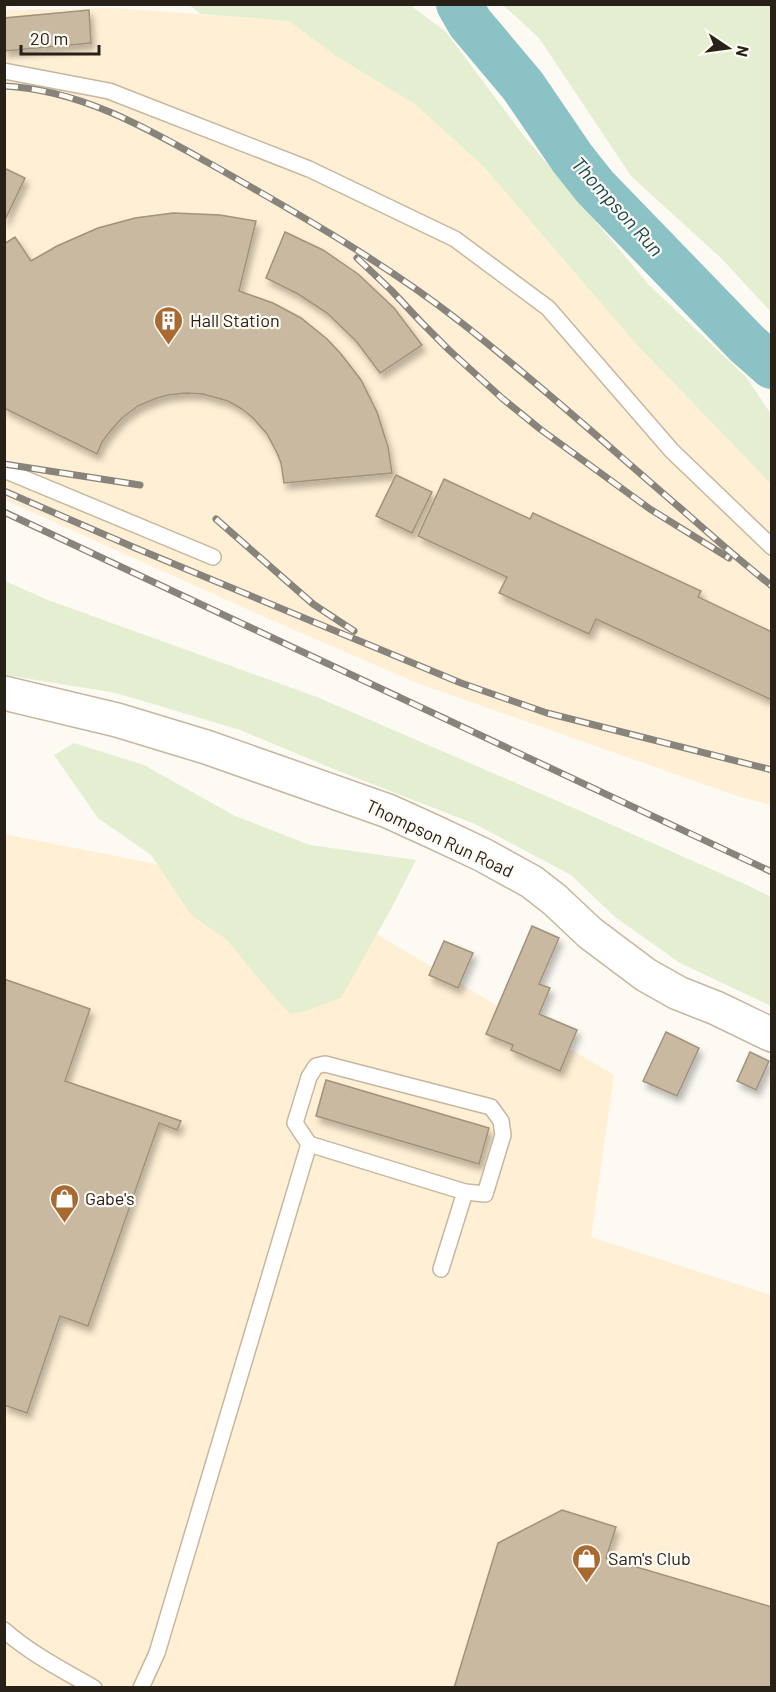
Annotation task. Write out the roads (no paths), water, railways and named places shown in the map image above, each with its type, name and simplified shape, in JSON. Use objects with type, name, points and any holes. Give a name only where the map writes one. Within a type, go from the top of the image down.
[{"type":"street","name":"Thompson Run Road","points":[[4,693],[117,720],[206,747],[388,811],[423,826],[532,882],[590,933],[646,975],[678,993],[716,1008],[771,1035]]},
{"type":"lane","points":[[4,71],[109,91],[309,169],[455,239],[548,308],[672,451],[771,547]]},
{"type":"lane","points":[[4,470],[213,557]]},
{"type":"lane","points":[[325,1064],[491,1107],[501,1121],[503,1135],[485,1194],[465,1192],[309,1144],[295,1123],[309,1077],[316,1066],[325,1064]]},
{"type":"lane","points":[[141,1688],[156,1653],[309,1144]]},
{"type":"lane","points":[[441,1269],[465,1192]]},
{"type":"lane","points":[[4,1630],[44,1659],[94,1688]]},
{"type":"waterway","name":"Thompson Run","points":[[459,4],[470,23],[523,86],[572,158],[595,187],[747,344],[772,366]]},
{"type":"railway","points":[[4,86],[34,89],[63,96],[145,128],[223,171],[376,262],[435,302],[491,346],[772,586]]},
{"type":"railway","points":[[357,258],[449,350],[540,429],[650,509],[729,558]]},
{"type":"railway","points":[[4,464],[140,485]]},
{"type":"railway","points":[[4,491],[461,683],[547,713],[772,770]]},
{"type":"railway","points":[[4,512],[772,872]]},
{"type":"railway","points":[[216,519],[313,604],[354,631]]},
{"type":"place","name":"Hall Station","points":[[169,346]]},
{"type":"place","name":"Gabe's","points":[[64,1224]]},
{"type":"place","name":"Sam's Club","points":[[587,1584]]}]
